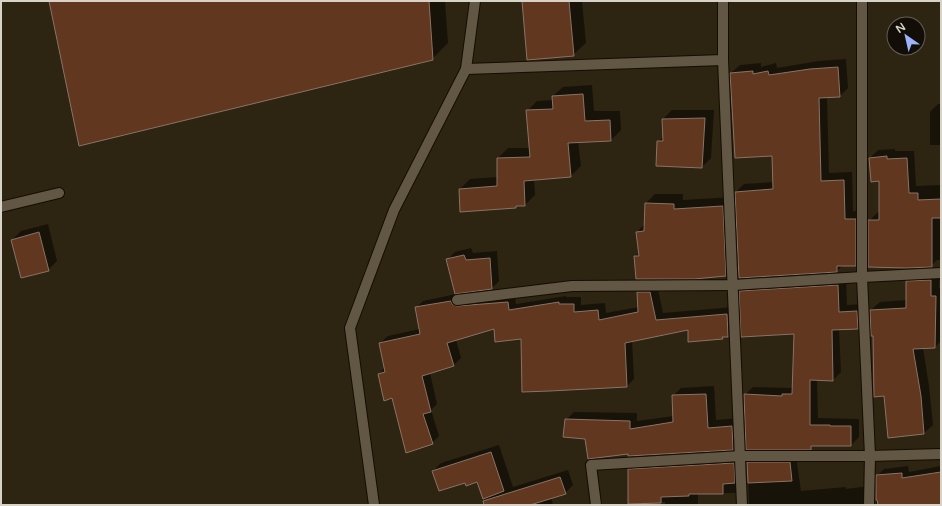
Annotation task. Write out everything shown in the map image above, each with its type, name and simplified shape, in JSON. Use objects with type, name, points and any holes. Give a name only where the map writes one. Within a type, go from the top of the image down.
[{"type":"street","points":[[374,505],[350,328],[394,210],[466,69],[475,1]]},
{"type":"street","points":[[723,1],[723,60],[742,505]]},
{"type":"street","points":[[862,1],[862,277],[870,456],[869,505]]},
{"type":"street","points":[[466,69],[723,60]]},
{"type":"street","points":[[1,207],[59,193]]},
{"type":"street","points":[[457,300],[572,286],[733,285],[941,274]]},
{"type":"street","points":[[596,505],[591,465],[741,456],[870,456],[941,454]]},
{"type":"building","points":[[49,1],[429,1],[433,60],[79,146]]},
{"type":"building","points":[[522,1],[569,1],[574,56],[527,60]]},
{"type":"building","points":[[838,67],[840,97],[819,98],[821,181],[844,180],[845,219],[856,219],[856,266],[837,266],[837,272],[739,278],[735,192],[773,189],[772,156],[735,158],[730,73],[753,71],[753,74],[768,71],[769,75],[810,69]]},
{"type":"building","points":[[583,94],[585,121],[610,120],[611,141],[568,143],[571,177],[524,181],[525,206],[460,212],[459,189],[497,186],[497,158],[530,157],[526,110],[553,109],[552,96]]},
{"type":"building","points":[[705,118],[702,168],[656,166],[657,141],[663,141],[662,119]]},
{"type":"building","points":[[887,156],[887,159],[907,158],[909,193],[918,193],[918,200],[941,199],[941,218],[932,218],[932,267],[868,267],[868,220],[879,220],[879,181],[871,182],[869,158]]},
{"type":"building","points":[[645,203],[674,204],[674,209],[723,206],[726,276],[694,279],[636,279],[634,256],[639,256],[636,232],[644,231]]},
{"type":"building","points":[[39,232],[49,271],[21,278],[11,240]]},
{"type":"building","points":[[464,255],[466,260],[490,258],[492,289],[455,294],[446,259]]},
{"type":"building","points":[[931,280],[931,296],[936,296],[935,348],[913,349],[921,396],[924,434],[888,438],[884,396],[874,397],[873,336],[871,336],[870,310],[906,308],[906,281]]},
{"type":"building","points":[[838,285],[839,312],[857,311],[858,329],[832,330],[833,381],[810,380],[810,425],[851,426],[851,446],[811,446],[811,450],[746,450],[744,394],[782,396],[782,394],[792,394],[794,334],[741,337],[739,291]]},
{"type":"building","points":[[637,292],[650,292],[656,320],[727,314],[728,337],[722,337],[723,339],[688,342],[688,330],[625,343],[627,387],[522,392],[521,339],[495,342],[494,329],[447,343],[454,366],[422,376],[431,412],[423,414],[433,444],[406,453],[392,398],[384,401],[378,374],[385,372],[379,343],[420,334],[415,307],[451,301],[452,304],[457,306],[508,302],[509,310],[559,302],[559,304],[574,304],[574,312],[598,310],[599,320],[638,312]]},
{"type":"building","points":[[706,394],[708,428],[732,426],[733,450],[628,456],[628,454],[588,459],[585,439],[563,437],[565,419],[630,421],[630,429],[673,422],[672,395]]},
{"type":"building","points":[[491,452],[504,491],[483,499],[477,482],[466,486],[465,483],[439,491],[432,471]]},
{"type":"building","points":[[747,462],[790,462],[792,481],[748,483]]},
{"type":"building","points":[[734,463],[735,483],[723,484],[723,494],[689,494],[689,496],[661,497],[661,503],[628,504],[628,469]]},
{"type":"building","points":[[941,472],[941,505],[878,505],[876,500],[876,475],[902,473],[902,478]]},
{"type":"building","points":[[560,477],[566,494],[530,505],[484,505],[483,501]]}]
